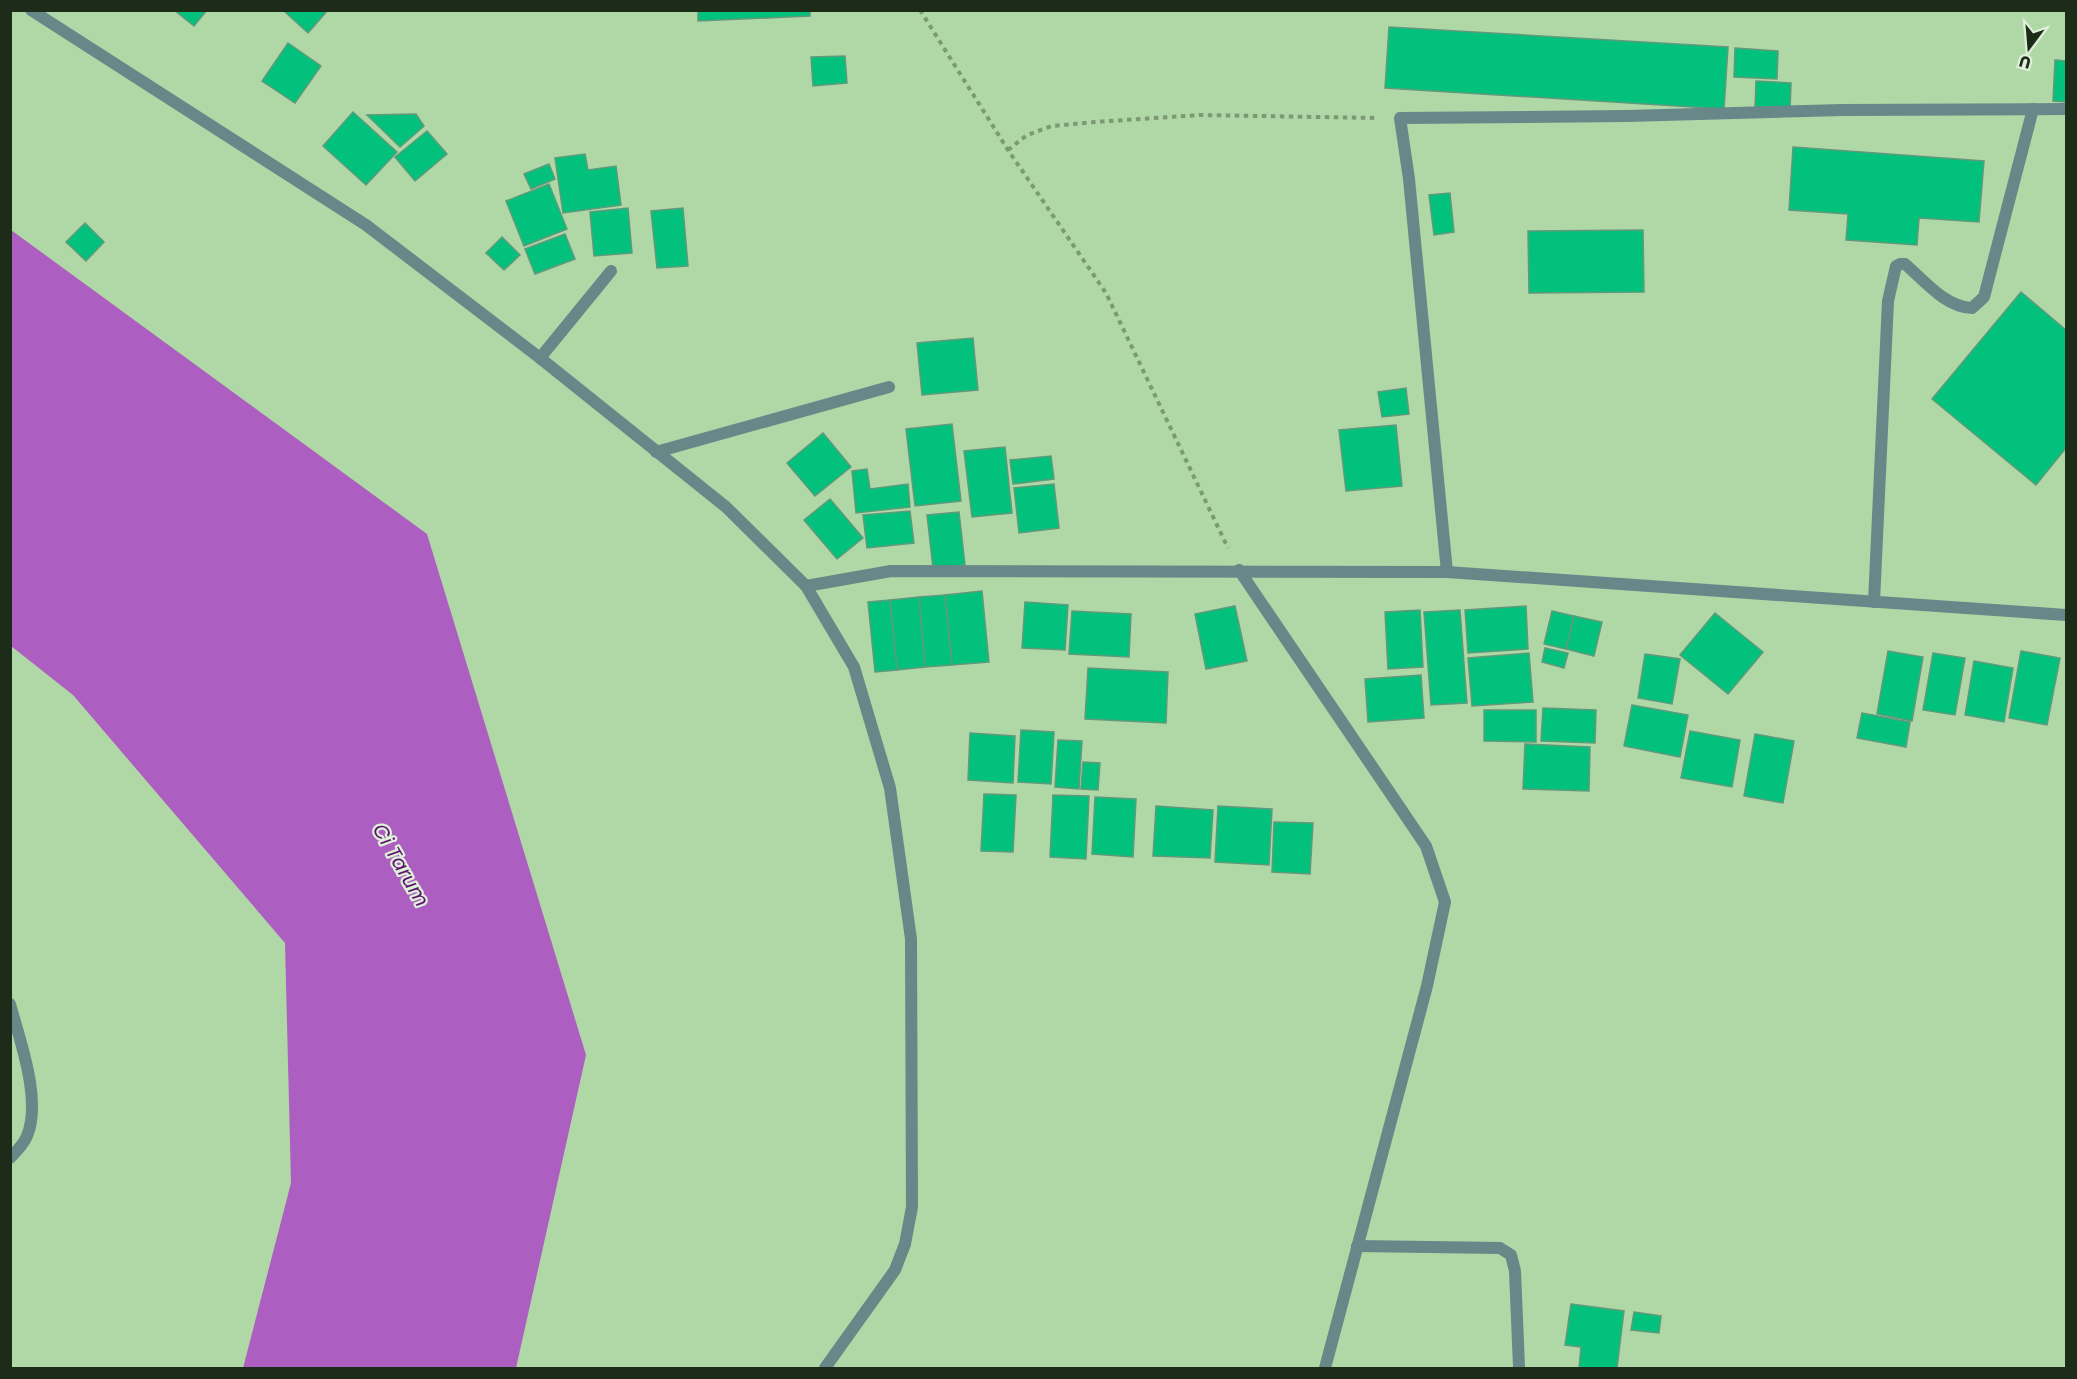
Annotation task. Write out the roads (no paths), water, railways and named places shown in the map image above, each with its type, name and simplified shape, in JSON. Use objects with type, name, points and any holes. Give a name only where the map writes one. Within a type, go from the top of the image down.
[{"type":"street","points":[[31,10],[366,225],[540,358],[726,507],[806,586],[854,667],[890,788],[911,939],[912,1207],[905,1245],[895,1269],[825,1368]]},
{"type":"street","points":[[1874,602],[1888,301],[1896,266],[1905,264],[1945,299],[1960,308],[1972,308],[1984,297],[2033,109]]},
{"type":"street","points":[[1447,572],[1409,179],[1400,118],[1627,116],[1842,110],[2067,109]]},
{"type":"street","points":[[540,358],[610,272]]},
{"type":"street","points":[[656,452],[889,387]]},
{"type":"street","points":[[1239,570],[1426,846],[1445,902],[1427,986],[1325,1368]]},
{"type":"street","points":[[806,586],[891,571],[1447,572],[2067,615]]},
{"type":"street","points":[[10,1004],[32,1092],[32,1121],[27,1138],[10,1158]]},
{"type":"street","points":[[1357,1246],[1500,1248],[1511,1255],[1515,1271],[1519,1367]]},
{"type":"water","name":"Ci Tarum","points":[[11,230],[427,534],[586,1055],[516,1368],[243,1368],[291,1183],[285,943],[73,695],[11,646]]}]
